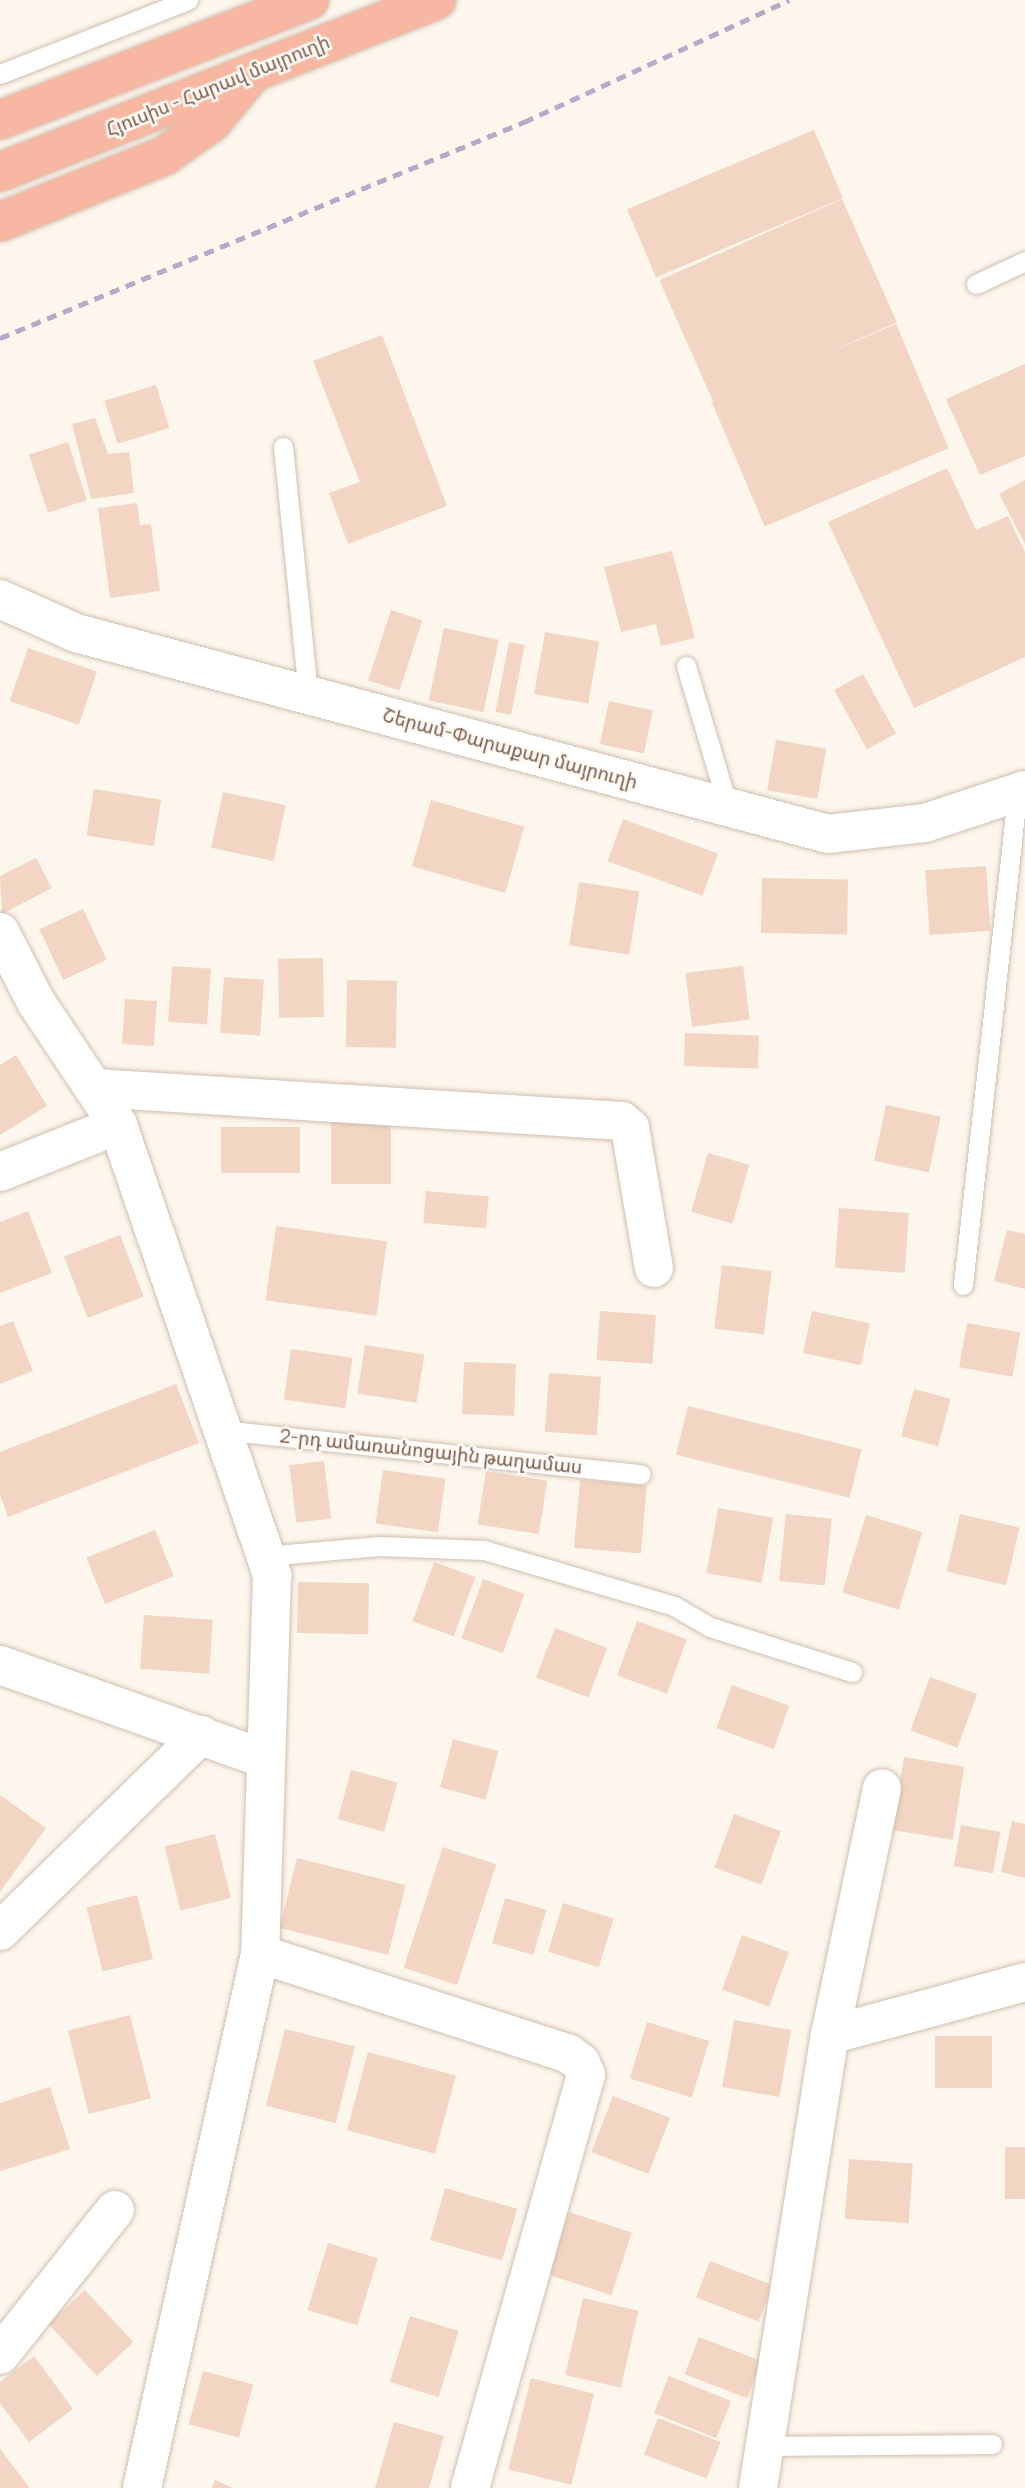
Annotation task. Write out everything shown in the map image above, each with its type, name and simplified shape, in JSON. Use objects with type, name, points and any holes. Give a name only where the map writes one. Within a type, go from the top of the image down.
[{"type":"highway","points":[[0,120],[310,0]]},
{"type":"highway","name":"Հյուսիս - Հարավ մայրուղի","points":[[0,172],[436,0]]},
{"type":"highway","points":[[0,222],[164,156],[212,121],[251,74]]},
{"type":"street","name":"Շերամ-Փարաքար մայրուղի","points":[[0,599],[76,633],[828,834],[925,823],[1021,792]]},
{"type":"street","points":[[0,932],[36,1002],[118,1125],[272,1576],[260,1954],[142,2488]]},
{"type":"street","points":[[95,1088],[622,1121],[630,1128],[654,1268]]},
{"type":"street","points":[[0,1172],[118,1125]]},
{"type":"street","points":[[0,1665],[266,1759]]},
{"type":"street","points":[[0,1931],[201,1735]]},
{"type":"street","points":[[758,2488],[830,2035],[882,1788]]},
{"type":"street","points":[[260,1954],[569,2054],[581,2063],[586,2076],[470,2488]]},
{"type":"street","points":[[830,2035],[1025,1982]]},
{"type":"street","points":[[0,2355],[116,2210]]},
{"type":"lane","points":[[0,74],[188,0]]},
{"type":"lane","points":[[976,284],[1025,261]]},
{"type":"lane","points":[[283,447],[308,695]]},
{"type":"lane","points":[[686,666],[728,807]]},
{"type":"lane","points":[[963,1285],[1021,792]]},
{"type":"lane","name":"2-րդ ամառանոցային թաղամաս","points":[[221,1430],[641,1474]]},
{"type":"lane","points":[[265,1556],[380,1546],[484,1550],[674,1606],[710,1627],[852,1672]]},
{"type":"lane","points":[[765,2446],[992,2444]]},
{"type":"building","points":[[814,130],[843,198],[656,277],[627,209]]},
{"type":"building","points":[[842,199],[897,322],[714,404],[659,280]]},
{"type":"building","points":[[896,324],[949,448],[765,526],[712,402]]},
{"type":"building","points":[[382,335],[447,506],[348,544],[329,493],[360,482],[313,361]]},
{"type":"building","points":[[1025,364],[1025,456],[980,475],[946,399]]},
{"type":"building","points":[[156,385],[169,428],[118,444],[104,401]]},
{"type":"building","points":[[95,418],[108,454],[129,452],[134,493],[91,499],[72,424]]},
{"type":"building","points":[[68,442],[87,500],[48,513],[29,455]]},
{"type":"building","points":[[947,468],[976,530],[1008,516],[1025,552],[1025,657],[914,708],[828,522]]},
{"type":"building","points":[[1025,480],[1025,544],[999,494]]},
{"type":"building","points":[[137,503],[140,525],[151,524],[160,591],[110,598],[98,508]]},
{"type":"building","points":[[672,551],[695,638],[661,646],[656,624],[621,632],[604,567]]},
{"type":"building","points":[[391,610],[422,620],[400,691],[368,680]]},
{"type":"building","points":[[444,628],[499,640],[483,712],[429,700]]},
{"type":"building","points":[[545,632],[599,642],[588,704],[534,694]]},
{"type":"building","points":[[509,642],[525,645],[511,715],[495,712]]},
{"type":"building","points":[[28,648],[97,672],[79,725],[10,701]]},
{"type":"building","points":[[863,674],[896,733],[867,749],[834,690]]},
{"type":"building","points":[[609,701],[653,710],[644,753],[600,744]]},
{"type":"building","points":[[776,740],[826,749],[817,799],[767,790]]},
{"type":"building","points":[[94,789],[161,800],[154,846],[87,835]]},
{"type":"building","points":[[223,792],[286,805],[274,861],[211,848]]},
{"type":"building","points":[[431,800],[524,827],[505,893],[412,866]]},
{"type":"building","points":[[623,819],[718,854],[703,896],[608,861]]},
{"type":"building","points":[[36,858],[52,888],[2,914],[0,876]]},
{"type":"building","points":[[986,866],[991,931],[930,935],[925,870]]},
{"type":"building","points":[[762,878],[848,880],[847,934],[761,933]]},
{"type":"building","points":[[579,882],[639,892],[629,955],[569,945]]},
{"type":"building","points":[[83,909],[107,960],[63,980],[39,929]]},
{"type":"building","points":[[323,958],[324,1017],[279,1018],[278,959]]},
{"type":"building","points":[[172,966],[211,969],[207,1025],[168,1022]]},
{"type":"building","points":[[743,966],[750,1020],[692,1027],[685,973]]},
{"type":"building","points":[[224,977],[264,980],[260,1036],[220,1033]]},
{"type":"building","points":[[347,980],[397,981],[396,1048],[346,1047]]},
{"type":"building","points":[[125,999],[157,1001],[154,1046],[122,1044]]},
{"type":"building","points":[[685,1033],[759,1036],[758,1069],[684,1066]]},
{"type":"building","points":[[16,1055],[47,1106],[0,1135],[0,1065]]},
{"type":"building","points":[[886,1105],[941,1117],[929,1172],[874,1161]]},
{"type":"building","points":[[331,1121],[391,1121],[391,1184],[331,1184]]},
{"type":"building","points":[[221,1127],[300,1127],[300,1173],[221,1173]]},
{"type":"building","points":[[708,1153],[749,1165],[733,1223],[691,1212]]},
{"type":"building","points":[[426,1191],[489,1196],[486,1228],[423,1223]]},
{"type":"building","points":[[839,1208],[909,1213],[905,1273],[835,1268]]},
{"type":"building","points":[[28,1211],[52,1273],[0,1293],[0,1222]]},
{"type":"building","points":[[276,1226],[387,1242],[376,1316],[266,1300]]},
{"type":"building","points":[[1007,1230],[1025,1234],[1025,1289],[994,1281]]},
{"type":"building","points":[[120,1235],[144,1297],[88,1318],[64,1257]]},
{"type":"building","points":[[722,1265],[772,1271],[764,1335],[714,1329]]},
{"type":"building","points":[[600,1311],[656,1315],[652,1364],[597,1360]]},
{"type":"building","points":[[812,1311],[870,1323],[861,1365],[803,1353]]},
{"type":"building","points":[[13,1321],[33,1371],[0,1384],[0,1326]]},
{"type":"building","points":[[967,1323],[1020,1332],[1012,1377],[959,1367]]},
{"type":"building","points":[[365,1345],[424,1354],[417,1403],[357,1393]]},
{"type":"building","points":[[291,1349],[352,1358],[345,1408],[284,1400]]},
{"type":"building","points":[[464,1362],[516,1364],[514,1416],[462,1414]]},
{"type":"building","points":[[549,1373],[601,1377],[597,1435],[545,1432]]},
{"type":"building","points":[[176,1384],[199,1443],[8,1517],[0,1495],[0,1452]]},
{"type":"building","points":[[914,1389],[951,1399],[938,1446],[901,1436]]},
{"type":"building","points":[[688,1406],[862,1449],[850,1498],[676,1455]]},
{"type":"building","points":[[324,1461],[331,1519],[296,1523],[289,1465]]},
{"type":"building","points":[[383,1470],[445,1479],[438,1532],[375,1523]]},
{"type":"building","points":[[486,1471],[547,1481],[539,1534],[478,1524]]},
{"type":"building","points":[[580,1480],[647,1486],[641,1554],[574,1548]]},
{"type":"building","points":[[718,1508],[773,1518],[762,1583],[707,1573]]},
{"type":"building","points":[[786,1514],[832,1519],[825,1585],[779,1581]]},
{"type":"building","points":[[960,1514],[1019,1528],[1006,1585],[947,1571]]},
{"type":"building","points":[[866,1515],[922,1532],[899,1610],[842,1592]]},
{"type":"building","points":[[155,1530],[174,1576],[105,1604],[86,1558]]},
{"type":"building","points":[[434,1562],[475,1577],[454,1636],[412,1621]]},
{"type":"building","points":[[483,1579],[524,1594],[503,1653],[461,1638]]},
{"type":"building","points":[[298,1582],[369,1583],[368,1634],[297,1633]]},
{"type":"building","points":[[144,1615],[213,1620],[209,1674],[140,1669]]},
{"type":"building","points":[[637,1621],[687,1639],[667,1694],[617,1676]]},
{"type":"building","points":[[555,1628],[607,1648],[588,1698],[536,1677]]},
{"type":"building","points":[[930,1677],[977,1694],[957,1748],[911,1731]]},
{"type":"building","points":[[732,1685],[789,1706],[774,1749],[716,1728]]},
{"type":"building","points":[[453,1739],[498,1751],[485,1799],[440,1787]]},
{"type":"building","points":[[904,1757],[964,1767],[953,1840],[892,1830]]},
{"type":"building","points":[[351,1770],[397,1782],[384,1832],[338,1819]]},
{"type":"building","points":[[0,1795],[46,1828],[0,1892]]},
{"type":"building","points":[[734,1814],[781,1831],[761,1885],[715,1868]]},
{"type":"building","points":[[1012,1821],[1025,1824],[1025,1878],[1001,1872]]},
{"type":"building","points":[[961,1825],[1000,1832],[993,1873],[954,1866]]},
{"type":"building","points":[[215,1834],[231,1898],[181,1911],[165,1847]]},
{"type":"building","points":[[443,1847],[496,1864],[457,1985],[404,1968]]},
{"type":"building","points":[[297,1858],[406,1885],[388,1955],[280,1928]]},
{"type":"building","points":[[137,1895],[153,1959],[103,1972],[87,1908]]},
{"type":"building","points":[[505,1898],[546,1910],[533,1955],[492,1943]]},
{"type":"building","points":[[563,1903],[614,1918],[599,1967],[548,1952]]},
{"type":"building","points":[[742,1935],[789,1952],[769,2007],[722,1990]]},
{"type":"building","points":[[130,2015],[151,2098],[89,2114],[68,2030]]},
{"type":"building","points":[[734,2020],[791,2030],[779,2097],[722,2087]]},
{"type":"building","points":[[647,2022],[709,2041],[692,2097],[630,2078]]},
{"type":"building","points":[[285,2029],[355,2046],[336,2123],[266,2106]]},
{"type":"building","points":[[935,2036],[992,2036],[992,2088],[935,2088]]},
{"type":"building","points":[[368,2052],[456,2076],[435,2154],[347,2130]]},
{"type":"building","points":[[50,2087],[70,2149],[0,2171],[0,2103]]},
{"type":"building","points":[[613,2096],[670,2118],[648,2174],[591,2152]]},
{"type":"building","points":[[1005,2147],[1025,2147],[1025,2199],[1005,2199]]},
{"type":"building","points":[[849,2159],[913,2163],[909,2223],[845,2219]]},
{"type":"building","points":[[445,2188],[517,2209],[502,2261],[430,2240]]},
{"type":"building","points":[[569,2212],[632,2232],[611,2295],[549,2275]]},
{"type":"building","points":[[328,2243],[378,2258],[357,2325],[308,2310]]},
{"type":"building","points":[[710,2261],[773,2285],[759,2321],[696,2297]]},
{"type":"building","points":[[85,2290],[133,2342],[97,2376],[48,2324]]},
{"type":"building","points":[[583,2298],[639,2311],[621,2388],[565,2375]]},
{"type":"building","points":[[410,2316],[459,2331],[439,2397],[390,2382]]},
{"type":"building","points":[[699,2337],[762,2361],[747,2398],[685,2374]]},
{"type":"building","points":[[34,2356],[73,2409],[29,2442],[0,2403],[0,2382]]},
{"type":"building","points":[[203,2371],[253,2384],[239,2438],[189,2424]]},
{"type":"building","points":[[669,2376],[731,2401],[716,2438],[654,2413]]},
{"type":"building","points":[[531,2378],[594,2394],[571,2485],[508,2469]]},
{"type":"building","points":[[658,2418],[721,2442],[707,2478],[644,2454]]},
{"type":"building","points":[[394,2422],[444,2436],[429,2488],[375,2488]]},
{"type":"building","points":[[0,2449],[30,2488],[0,2488]]},
{"type":"building","points":[[215,2480],[233,2488],[212,2488]]},
{"type":"railway","points":[[0,338],[524,122],[789,0]]}]
